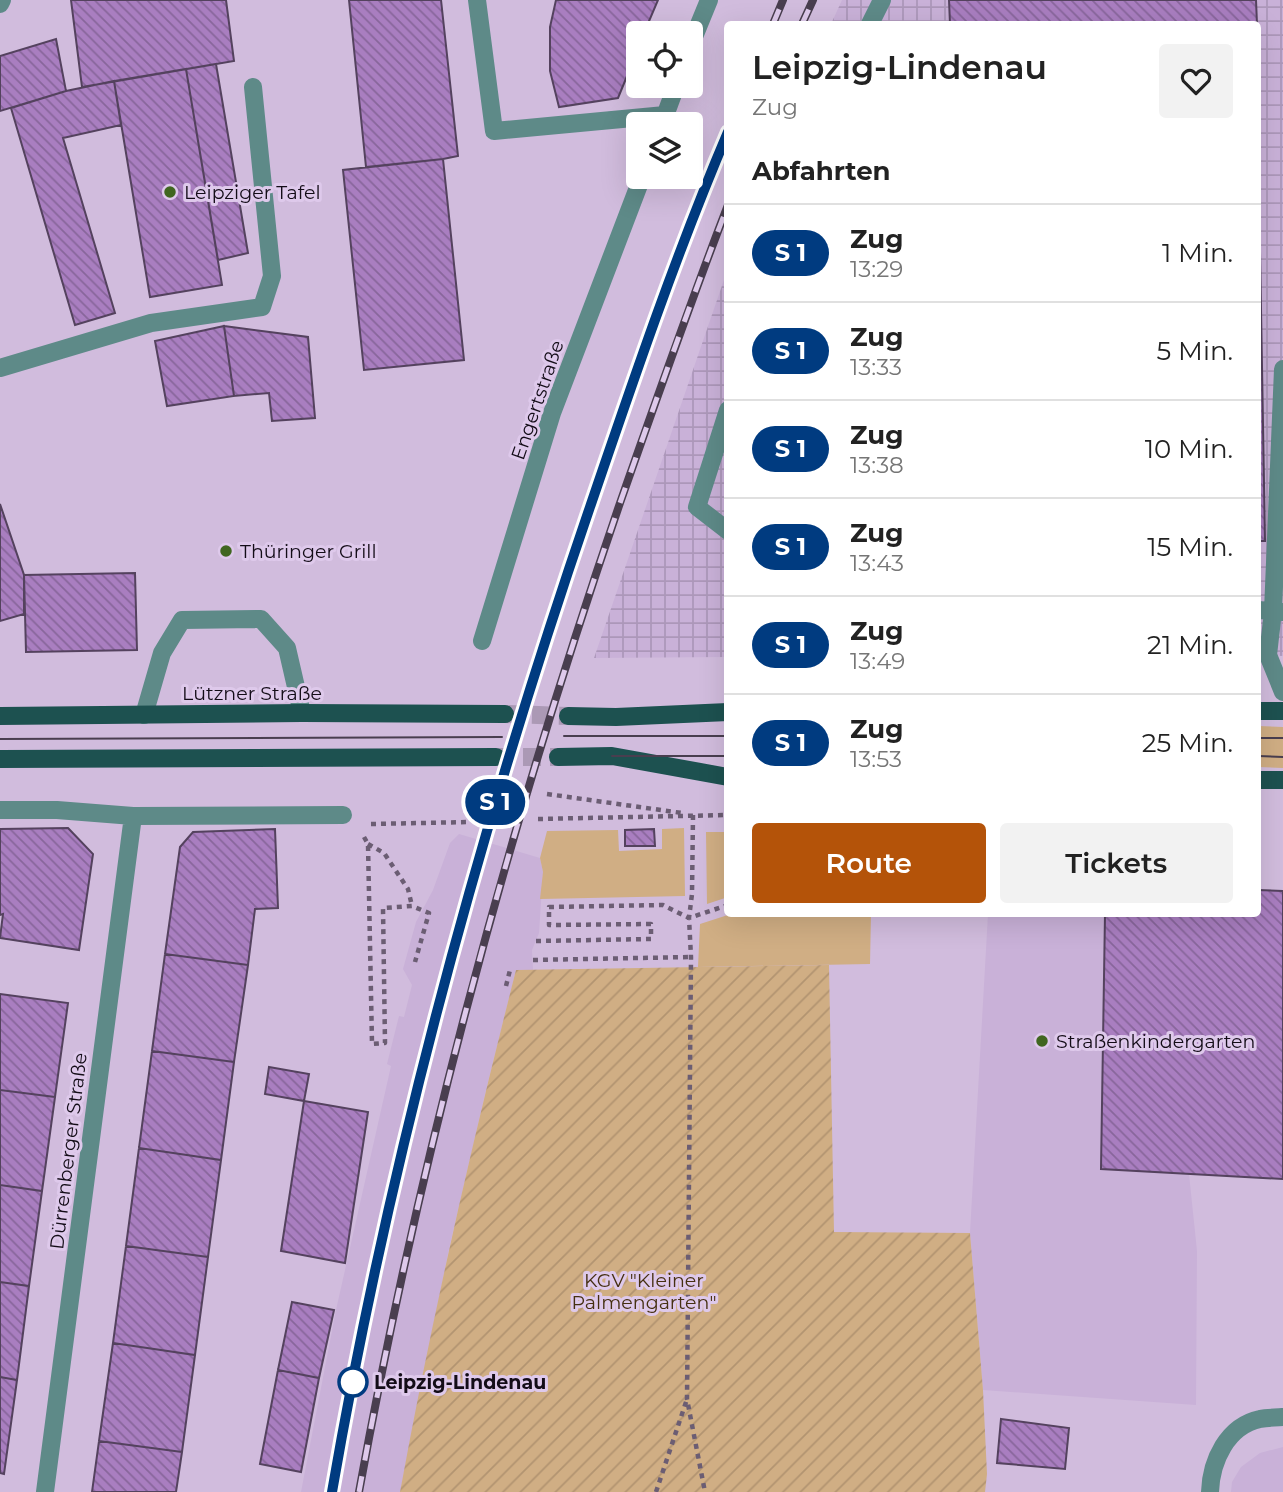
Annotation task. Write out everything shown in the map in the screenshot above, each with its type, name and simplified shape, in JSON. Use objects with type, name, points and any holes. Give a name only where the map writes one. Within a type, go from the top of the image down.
[{"type":"main road","points":[[1261,711],[1283,711]]},
{"type":"main road","points":[[568,716],[616,717],[724,712]]},
{"type":"main road","name":"Lützner Straße","points":[[0,716],[505,714]]},
{"type":"main road","points":[[558,757],[611,756],[724,776]]},
{"type":"main road","points":[[0,760],[496,757]]},
{"type":"main road","points":[[1261,780],[1283,780]]},
{"type":"street","points":[[477,0],[494,131],[626,122]]},
{"type":"street","points":[[700,21],[709,0]]},
{"type":"street","points":[[872,21],[882,0]]},
{"type":"street","points":[[0,368],[151,323],[262,307],[272,276],[253,87]]},
{"type":"street","name":"Engertstraße","points":[[482,641],[552,413],[637,189]]},
{"type":"street","points":[[1283,369],[1268,655],[1283,692]]},
{"type":"street","points":[[724,423],[697,507],[724,528]]},
{"type":"street","points":[[144,715],[162,653],[181,620],[261,620],[287,648],[302,713]]},
{"type":"street","points":[[0,810],[57,810],[133,816],[343,815]]},
{"type":"street","name":"Dürrenberger Straße","points":[[45,1492],[133,816]]},
{"type":"street","points":[[1210,1492],[1215,1462],[1224,1444],[1238,1429],[1259,1419],[1283,1417]]},
{"type":"path","points":[[547,794],[693,815]]},
{"type":"path","points":[[693,815],[689,918],[691,957],[687,1399],[705,1492]]},
{"type":"path","points":[[538,819],[724,815]]},
{"type":"path","points":[[368,824],[470,822]]},
{"type":"path","points":[[368,844],[384,852],[408,889],[412,906]]},
{"type":"path","points":[[368,860],[372,1044],[385,1043],[383,908],[412,906],[429,914],[415,962]]},
{"type":"path","points":[[536,941],[651,939],[651,924],[549,925],[550,907],[663,905],[689,918],[724,906]]},
{"type":"path","points":[[533,960],[691,957]]},
{"type":"path","points":[[506,986],[510,970]]},
{"type":"path","points":[[656,1492],[687,1399]]},
{"type":"shaded area","points":[[842,0],[1283,0],[1283,656],[1261,655],[1261,21],[832,21]]},
{"type":"shaded area","points":[[724,280],[724,657],[594,658]]},
{"type":"shaded area","points":[[459,834],[540,858],[543,872],[539,933],[532,950],[533,970],[516,970],[449,1249],[400,1492],[301,1492],[336,1310],[391,1066],[387,1064],[399,1016],[404,1017],[412,985],[403,969],[416,922],[433,890],[450,843]]},
{"type":"shaded area","name":"Straßenkindergarten","points":[[988,917],[1105,917],[1101,1168],[1189,1174],[1197,1251],[1196,1405],[983,1390],[970,1233]]},
{"type":"shaded area","points":[[1283,1447],[1283,1492],[1231,1492],[1232,1482],[1241,1467],[1260,1453]]},
{"type":"green space","points":[[1261,726],[1283,727],[1283,768],[1261,767]]},
{"type":"green space","points":[[684,828],[685,896],[540,899],[543,872],[540,858],[547,831],[618,830],[619,851],[662,849],[662,829]]},
{"type":"green space","points":[[706,832],[724,832],[724,898],[707,904]]},
{"type":"green space","points":[[724,916],[871,917],[870,964],[698,967],[700,924]]},
{"type":"green space","name":"KGV \"Kleiner Palmengarten\"","points":[[829,965],[834,1232],[970,1233],[983,1390],[987,1474],[985,1492],[400,1492],[453,1230],[516,970]]},
{"type":"building","points":[[71,0],[226,0],[234,61],[82,87]]},
{"type":"building","points":[[349,0],[441,0],[458,156],[366,167]]},
{"type":"building","points":[[556,0],[658,0],[649,21],[626,21],[626,79],[618,98],[559,107],[550,71],[550,27]]},
{"type":"building","points":[[949,0],[1256,0],[1257,21],[950,21]]},
{"type":"building","points":[[56,39],[66,91],[0,111],[0,56]]},
{"type":"building","points":[[216,64],[248,253],[218,260],[186,69]]},
{"type":"building","name":"Leipziger Tafel","points":[[186,69],[222,285],[150,297],[114,81]]},
{"type":"building","points":[[114,81],[121,125],[63,138],[115,313],[75,325],[11,108],[66,91]]},
{"type":"building","points":[[443,159],[464,360],[364,370],[343,170]]},
{"type":"building","points":[[1261,309],[1265,541],[1261,541]]},
{"type":"building","points":[[224,326],[234,396],[167,406],[155,341]]},
{"type":"building","points":[[224,326],[308,337],[315,418],[272,421],[269,393],[234,396]]},
{"type":"building","points":[[0,504],[24,575],[24,614],[0,621]]},
{"type":"building","points":[[135,573],[137,650],[26,652],[24,575]]},
{"type":"building","points":[[68,828],[93,854],[79,950],[0,938],[3,914],[0,915],[0,829]]},
{"type":"building","points":[[275,829],[278,908],[255,909],[248,965],[165,954],[180,847],[193,832]]},
{"type":"building","points":[[654,829],[655,846],[625,846],[625,830]]},
{"type":"building","points":[[1261,890],[1283,891],[1283,1179],[1101,1169],[1105,917],[1261,917]]},
{"type":"building","points":[[165,954],[248,965],[234,1062],[152,1051]]},
{"type":"building","points":[[0,994],[68,1003],[55,1097],[0,1090]]},
{"type":"building","points":[[152,1051],[234,1062],[221,1160],[139,1148]]},
{"type":"building","points":[[269,1067],[309,1074],[304,1101],[265,1094]]},
{"type":"building","points":[[0,1090],[55,1097],[42,1191],[0,1185]]},
{"type":"building","points":[[304,1101],[368,1112],[345,1263],[281,1251]]},
{"type":"building","points":[[139,1148],[221,1160],[208,1257],[126,1246]]},
{"type":"building","points":[[0,1185],[42,1191],[29,1286],[0,1282]]},
{"type":"building","points":[[126,1246],[208,1257],[195,1355],[113,1343]]},
{"type":"building","points":[[0,1282],[29,1286],[17,1380],[0,1377]]},
{"type":"building","points":[[292,1302],[334,1310],[319,1378],[278,1370]]},
{"type":"building","points":[[113,1343],[195,1355],[182,1452],[99,1441]]},
{"type":"building","points":[[278,1370],[319,1378],[301,1472],[260,1464]]},
{"type":"building","points":[[0,1377],[17,1380],[4,1474],[0,1473]]},
{"type":"building","points":[[1001,1419],[1069,1428],[1065,1469],[997,1463]]},
{"type":"building","points":[[99,1441],[182,1452],[176,1492],[92,1492]]},
{"type":"tunnel","points":[[505,714],[568,716]]},
{"type":"tunnel","points":[[496,757],[558,757]]},
{"type":"tram line","points":[[564,736],[724,736]]},
{"type":"tram line","points":[[0,739],[502,737]]},
{"type":"tram line","points":[[1261,738],[1283,738]]},
{"type":"tram line","points":[[612,756],[724,756]]},
{"type":"tram line","points":[[1261,756],[1283,757]]},
{"type":"railway","points":[[774,21],[783,0]]},
{"type":"railway","points":[[803,21],[813,0]]},
{"type":"railway","points":[[332,1492],[382,1240],[442,991],[477,867],[551,622],[608,454],[674,269],[724,142]]},
{"type":"railway","points":[[359,1492],[383,1366],[439,1116],[505,869],[579,624],[686,316],[724,216]]},
{"type":"train","points":[[332,1492],[395,1181],[482,845],[540,656],[623,409],[724,142]]},
{"type":"place","name":"Leipziger Tafel","points":[[170,192]]},
{"type":"place","name":"Thüringer Grill","points":[[226,551]]},
{"type":"place","name":"Straßenkindergarten","points":[[1042,1041]]},
{"type":"place","name":"Leipzig-Lindenau","points":[[353,1382]]}]
